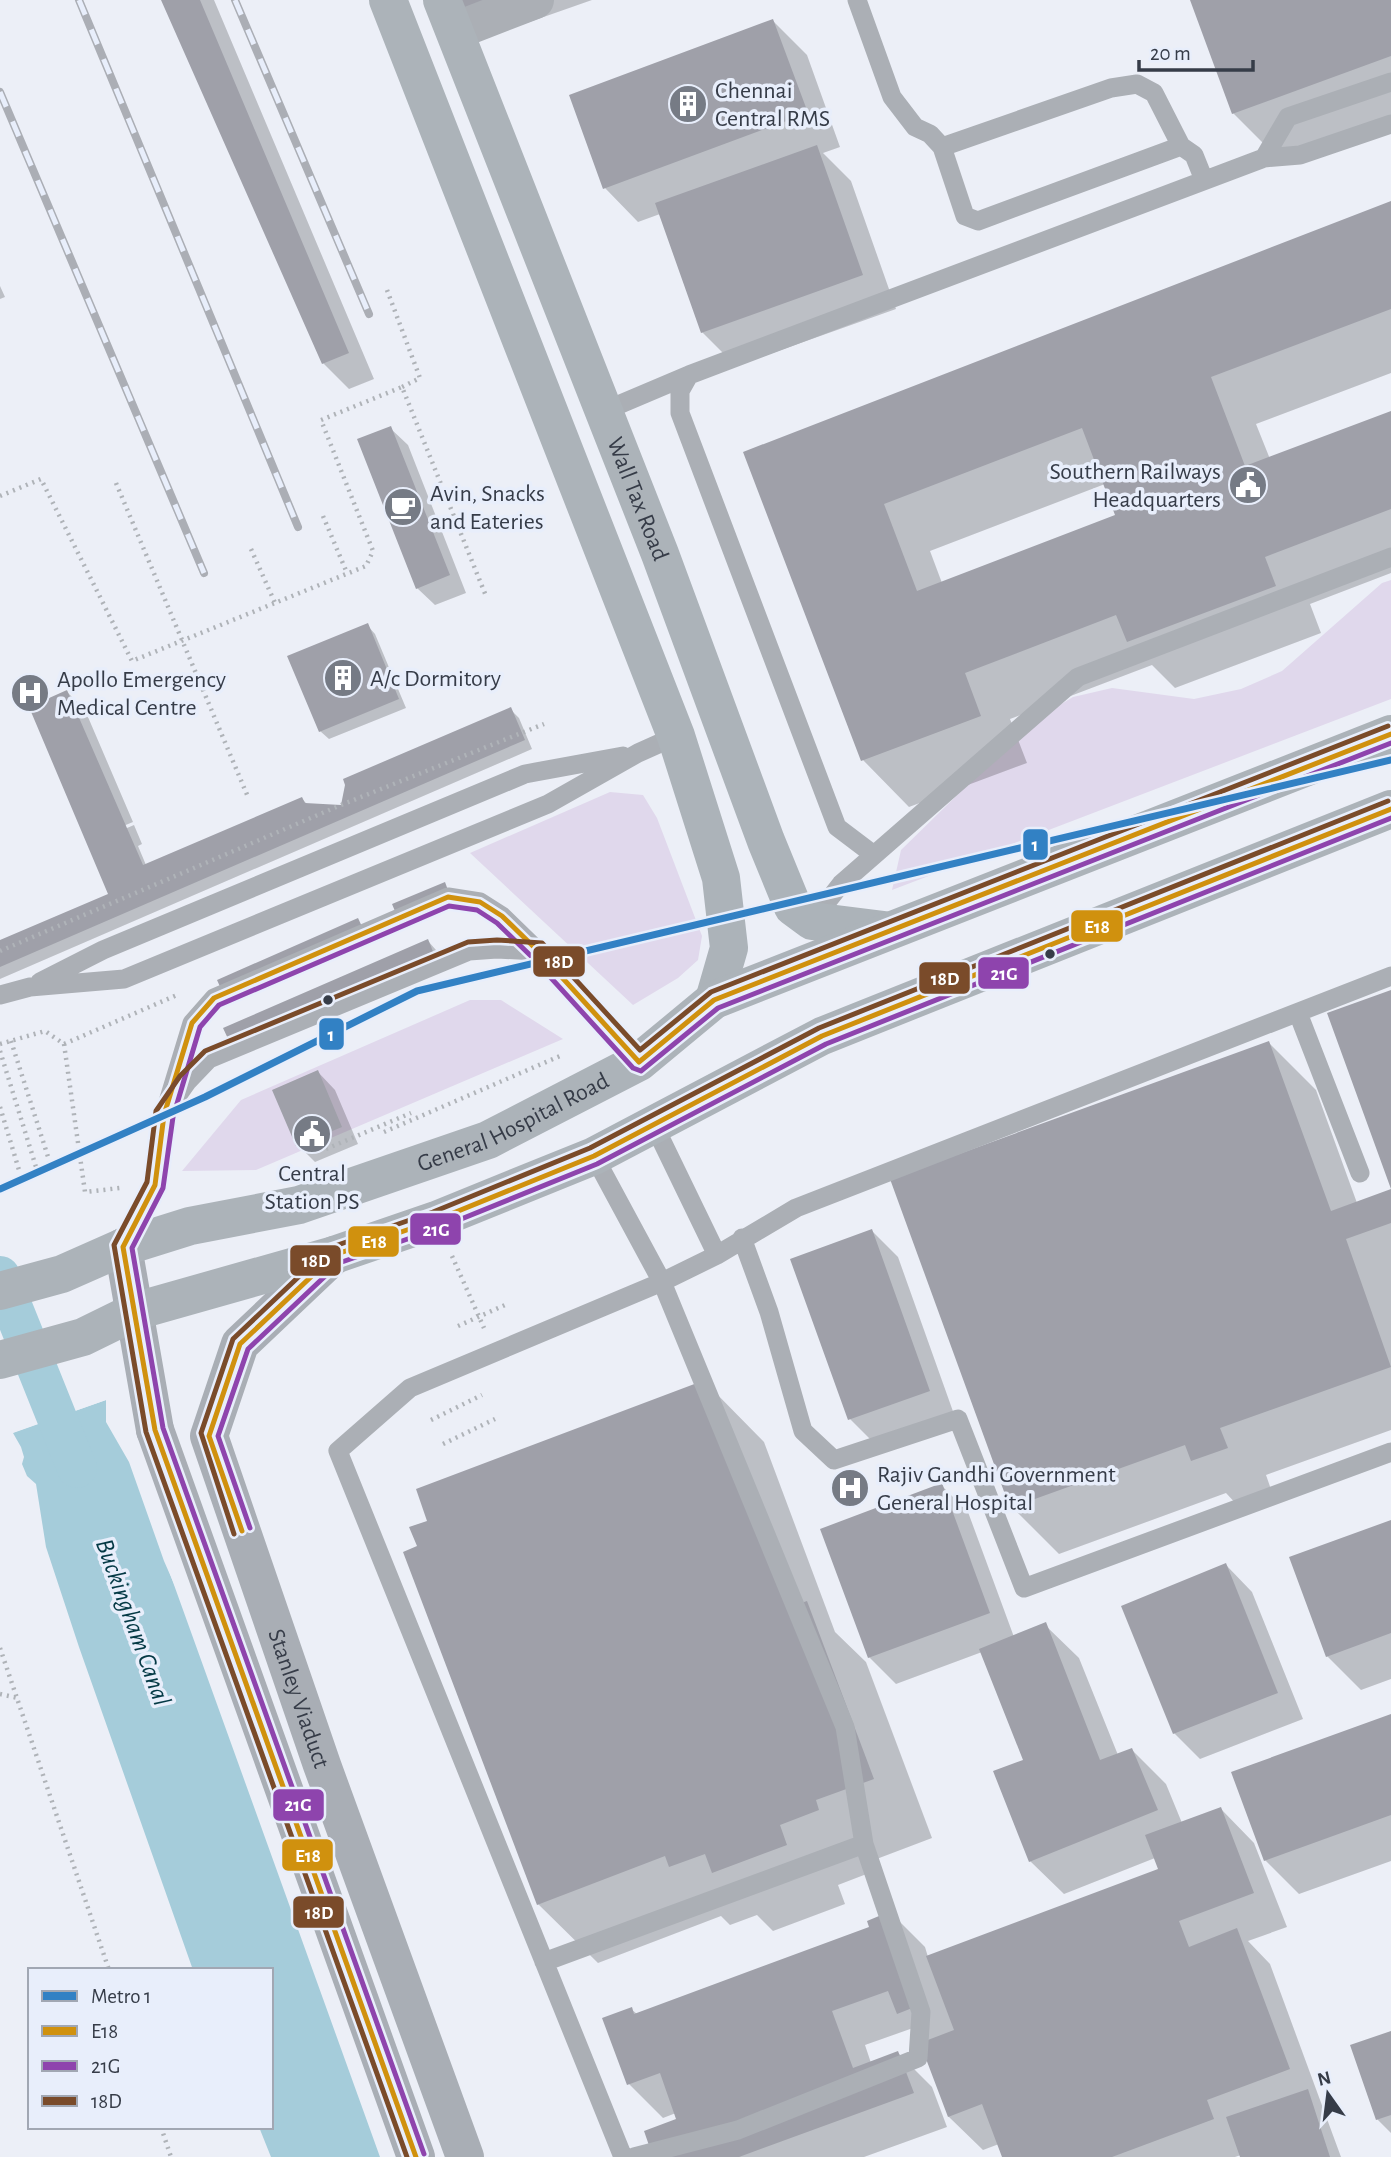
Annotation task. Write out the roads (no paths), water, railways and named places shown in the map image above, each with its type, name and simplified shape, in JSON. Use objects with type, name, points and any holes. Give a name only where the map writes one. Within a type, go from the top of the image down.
[{"type":"main road","name":"Wall Tax Road","points":[[388,0],[676,736],[721,878],[729,948],[714,1000]]},
{"type":"main road","name":"Wall Tax Road","points":[[448,16],[665,567],[766,841],[793,907],[812,921]]},
{"type":"main road","name":"General Hospital Road","points":[[0,1291],[61,1274],[123,1247],[190,1226],[299,1205],[488,1140],[639,1062],[714,1000],[1391,734]]},
{"type":"main road","points":[[0,1360],[83,1336],[136,1311],[334,1255],[436,1220],[594,1156],[822,1037],[1391,809]]},
{"type":"main road","points":[[812,921],[888,931]]},
{"type":"main road","name":"Stanley Viaduct","points":[[123,1247],[155,1430],[416,2157]]},
{"type":"main road","name":"Stanley Viaduct","points":[[334,1255],[240,1344],[209,1436],[322,1765],[465,2157]]},
{"type":"street","points":[[448,16],[535,0]]},
{"type":"lane","points":[[857,0],[892,97],[915,127],[930,134],[942,147],[965,216],[978,221],[1181,146]]},
{"type":"lane","points":[[1264,158],[1288,117],[1391,82]]},
{"type":"lane","points":[[942,147],[1111,88],[1137,84],[1154,93],[1181,146],[1194,155],[1204,180]]},
{"type":"lane","points":[[604,411],[689,374],[1264,158],[1300,155],[1391,124]]},
{"type":"lane","points":[[689,374],[680,391],[680,413],[837,827],[874,855]]},
{"type":"lane","points":[[812,921],[841,884],[1078,677],[1391,557]]},
{"type":"lane","points":[[0,995],[30,987],[124,979],[548,804],[638,753],[676,736]]},
{"type":"lane","points":[[30,987],[103,950],[525,774],[638,753]]},
{"type":"lane","points":[[123,1247],[155,1185],[164,1115],[192,1023],[214,998],[448,897],[480,902],[502,916],[538,951],[639,1062]]},
{"type":"lane","points":[[164,1115],[187,1082],[209,1059],[469,951],[538,951]]},
{"type":"lane","points":[[623,2157],[338,1451],[410,1388],[662,1282],[717,1255],[796,1208],[1391,976]]},
{"type":"lane","points":[[1297,1013],[1360,1173]]},
{"type":"lane","points":[[654,1125],[717,1255]]},
{"type":"lane","points":[[594,1156],[662,1282],[845,1727],[864,1844],[921,2012],[918,2058],[738,2130],[634,2157]]},
{"type":"lane","points":[[742,1238],[769,1312],[803,1432],[834,1460],[958,1419],[1024,1588],[1391,1452]]},
{"type":"lane","points":[[544,1962],[864,1844]]},
{"type":"water","points":[[106,1400],[106,1422],[129,1462],[164,1561],[229,1709],[385,2157],[271,2157],[260,2129],[273,2129],[273,1968],[192,1968],[46,1547],[36,1484],[27,1476],[22,1464],[24,1457],[21,1447],[13,1433]]},
{"type":"waterway","name":"Buckingham Canal","points":[[0,1276],[77,1468]]},
{"type":"railway","points":[[79,0],[298,527]]},
{"type":"railway","points":[[235,0],[369,314]]},
{"type":"railway","points":[[0,92],[204,573]]},
{"type":"metro line","name":"1","points":[[0,1189],[205,1097],[417,991],[1391,760]]},
{"type":"place","name":"Chennai Central RMS","points":[[688,104]]},
{"type":"place","name":"Southern Railways Headquarters","points":[[1248,485]]},
{"type":"place","name":"Avin, Snacks and Eateries","points":[[403,507]]},
{"type":"place","name":"A/c Dormitory","points":[[343,678]]},
{"type":"place","name":"Apollo Emergency Medical Centre","points":[[30,693]]},
{"type":"place","name":"Central Station PS","points":[[312,1134]]},
{"type":"place","name":"Rajiv Gandhi Government General Hospital","points":[[850,1488]]}]
